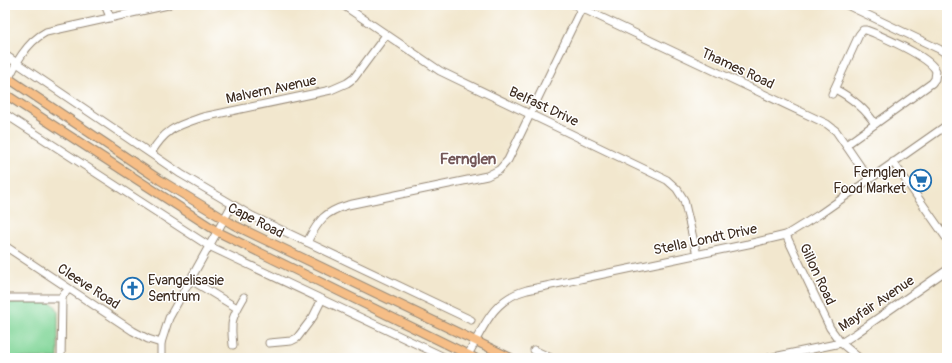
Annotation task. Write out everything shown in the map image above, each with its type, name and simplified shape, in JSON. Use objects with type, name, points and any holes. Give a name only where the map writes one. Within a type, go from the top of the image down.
[{"type":"main road","name":"Cape Road","points":[[6,80],[224,220],[512,358]]},
{"type":"main road","name":"Cape Road","points":[[5,94],[218,232],[471,356]]},
{"type":"street","points":[[105,5],[110,17]]},
{"type":"street","points":[[6,80],[32,41],[46,32],[168,5]]},
{"type":"street","name":"Belfast Drive","points":[[343,5],[440,71],[661,176],[673,184],[681,193],[684,200],[697,255]]},
{"type":"street","points":[[847,5],[947,54]]},
{"type":"street","points":[[307,242],[315,227],[329,212],[337,208],[487,176],[493,174],[504,166],[580,6]]},
{"type":"street","name":"Thames Road","points":[[580,6],[827,124],[832,127],[846,145],[869,179]]},
{"type":"street","points":[[846,145],[932,83],[936,75],[936,71],[931,63],[922,57],[874,33],[863,30],[859,35],[834,91],[858,103],[875,124]]},
{"type":"street","name":"Malvern Avenue","points":[[151,153],[167,132],[184,123],[203,117],[331,90],[347,83],[354,78],[386,35]]},
{"type":"street","name":"Cape Road","points":[[5,55],[181,174],[232,205],[252,216],[471,320]]},
{"type":"street","points":[[5,114],[209,246],[446,358]]},
{"type":"street","name":"Stella Londt Drive","points":[[471,356],[476,341],[493,312],[505,299],[513,294],[786,235],[820,214],[947,125]]},
{"type":"street","points":[[893,162],[947,239]]},
{"type":"street","points":[[161,358],[161,343],[169,318],[232,205]]},
{"type":"street","name":"Gillon Road","points":[[786,235],[830,328],[841,343],[859,358]]},
{"type":"street","name":"Cleeve Road","points":[[5,246],[144,337],[161,343]]},
{"type":"street","name":"Mayfair Avenue","points":[[769,358],[841,343],[947,270]]},
{"type":"street","points":[[191,280],[237,308]]},
{"type":"street","points":[[61,358],[62,298],[69,288]]},
{"type":"street","points":[[233,345],[231,324],[237,308],[244,297]]},
{"type":"street","points":[[5,298],[62,298]]},
{"type":"street","points":[[269,343],[288,342],[297,338],[312,319],[322,299]]},
{"type":"street","points":[[534,350],[551,358]]},
{"type":"green space","points":[[5,302],[48,302],[52,303],[57,308],[58,358],[5,358]]},
{"type":"place","name":"Fernglen Food Market","points":[[921,180]]},
{"type":"place","name":"Evangelisasie Sentrum","points":[[133,288]]},
{"type":"district","name":"Fernglen","points":[[468,159]]}]
